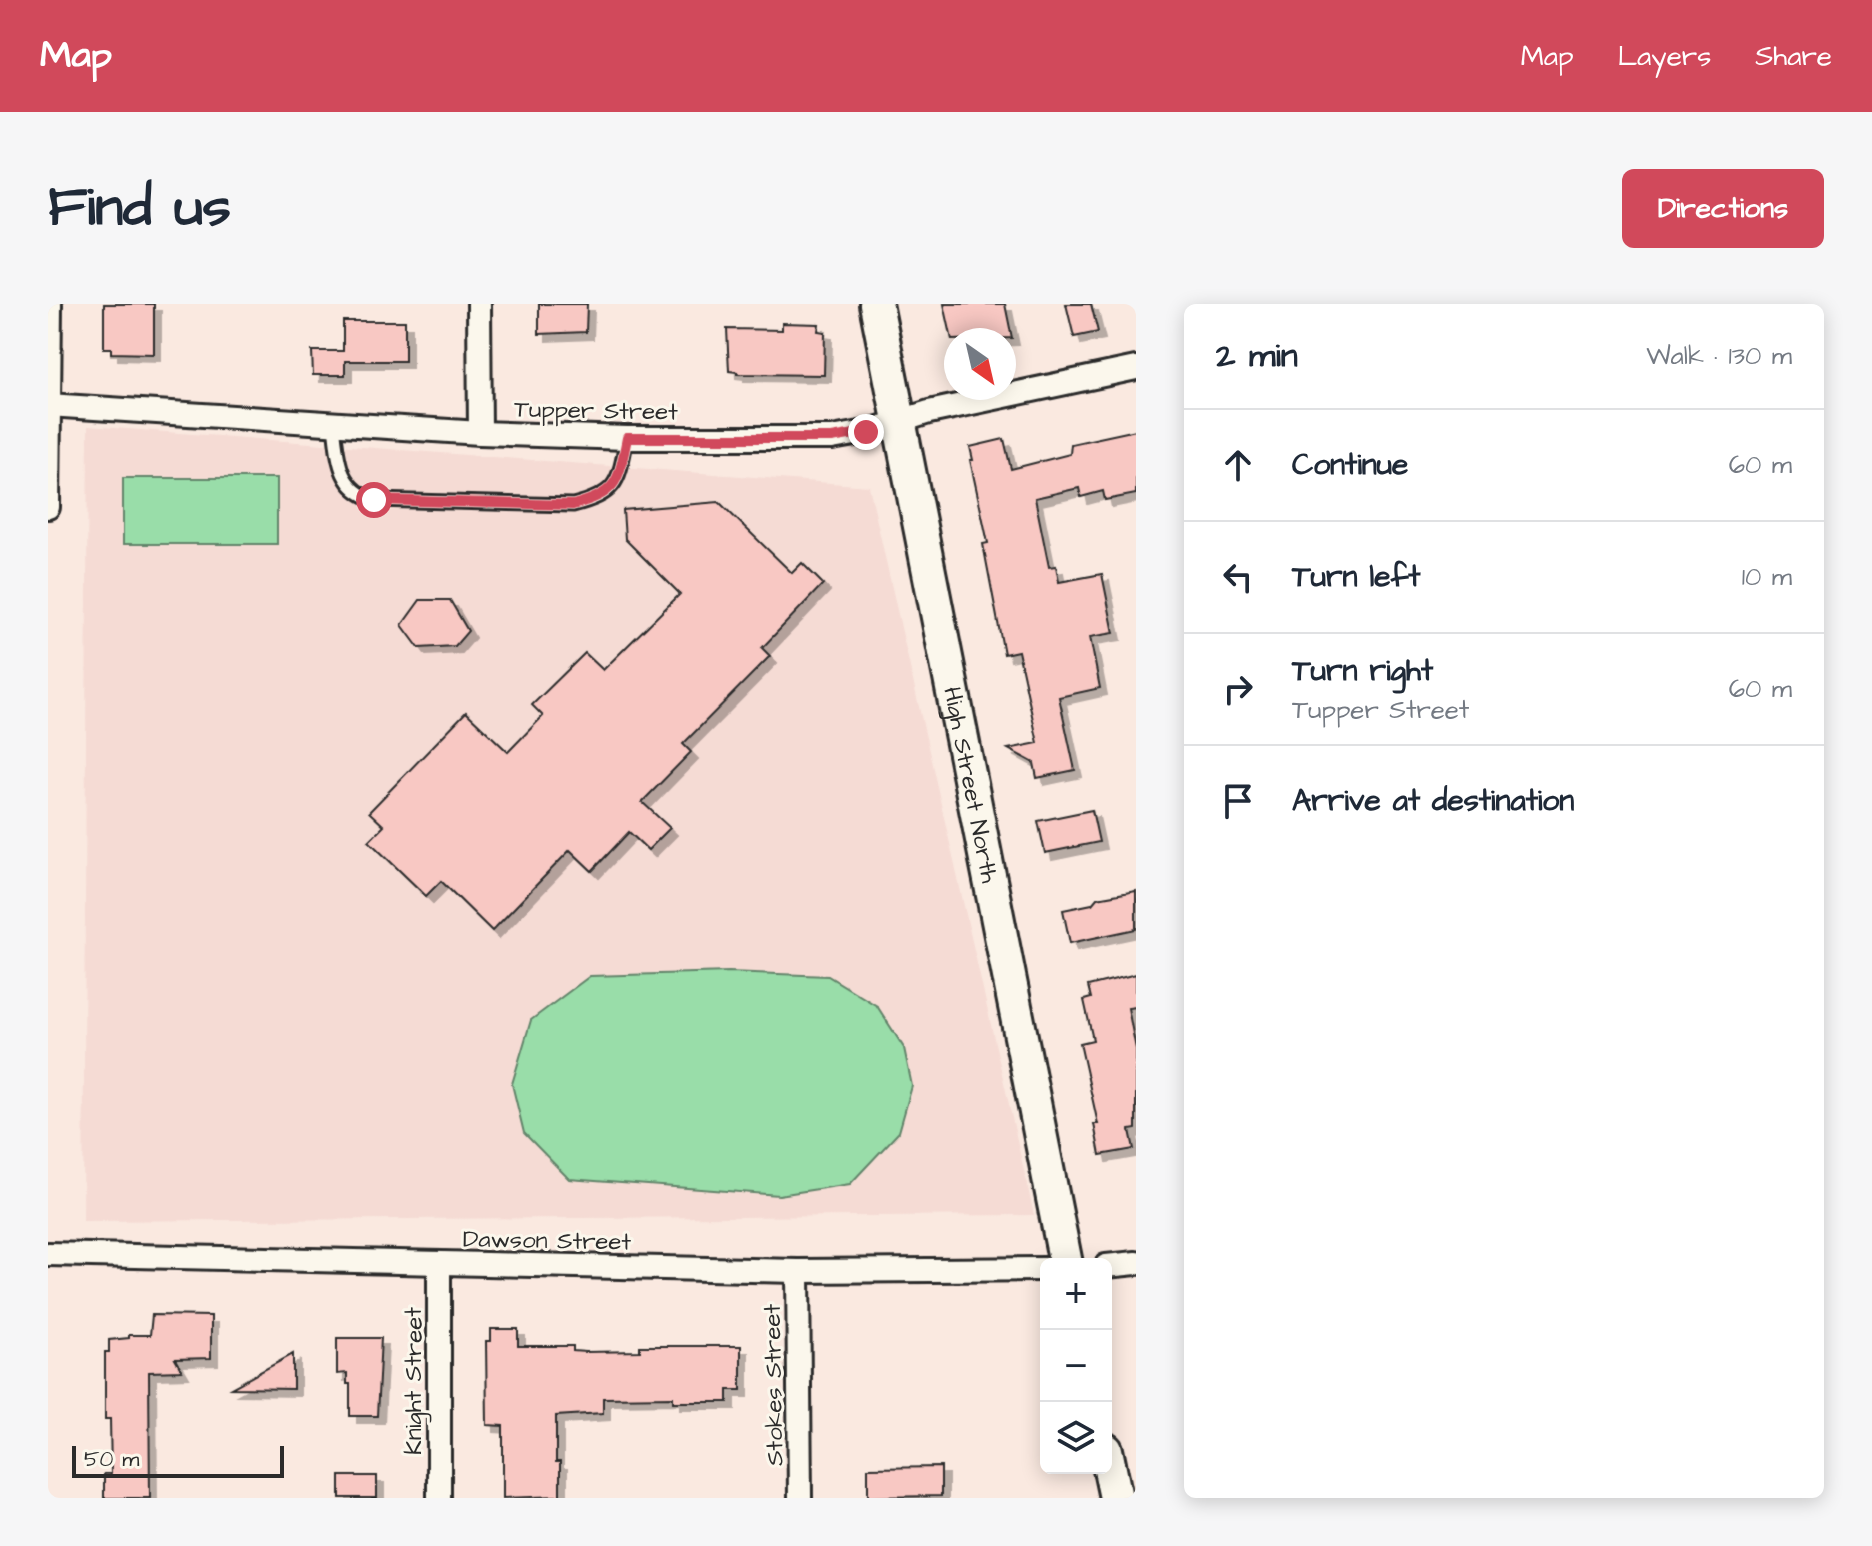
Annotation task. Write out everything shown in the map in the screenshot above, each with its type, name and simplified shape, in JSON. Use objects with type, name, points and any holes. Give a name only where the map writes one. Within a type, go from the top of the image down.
[{"type":"main road","name":"High Street North","points":[[876,304],[1065,1258]]},
{"type":"main road","points":[[1111,1474],[1116,1498]]},
{"type":"street","points":[[48,507],[50,304]]},
{"type":"street","points":[[479,304],[480,433]]},
{"type":"street","name":"Tupper Street","points":[[49,405],[480,433],[627,438],[832,438],[866,432],[900,419],[1136,368]]},
{"type":"street","name":"Dawson Street","points":[[48,1254],[798,1271],[1040,1269]]},
{"type":"street","points":[[1112,1265],[1136,1263]]},
{"type":"street","name":"Knight Street","points":[[439,1264],[439,1498]]},
{"type":"street","name":"Stokes Street","points":[[798,1271],[800,1498]]},
{"type":"lane","points":[[334,425],[345,481],[359,495],[374,500],[573,505],[601,497],[619,478],[627,438]]},
{"type":"shaded area","points":[[88,426],[869,486],[1034,1215],[83,1221]]},
{"type":"green space","points":[[123,478],[277,478],[277,544],[123,544]]},
{"type":"green space","points":[[729,972],[828,976],[877,1006],[904,1048],[912,1086],[899,1132],[850,1184],[779,1195],[569,1179],[524,1133],[512,1084],[531,1020],[590,976]]},
{"type":"building","points":[[104,304],[154,304],[154,354],[111,353],[111,348],[104,348]]},
{"type":"building","points":[[539,304],[587,304],[586,332],[539,334]]},
{"type":"building","points":[[944,304],[1005,304],[1010,328],[949,328]]},
{"type":"building","points":[[1066,304],[1091,304],[1098,332],[1074,337]]},
{"type":"building","points":[[343,321],[405,321],[405,361],[345,361],[345,375],[313,375],[312,351],[343,351]]},
{"type":"building","points":[[782,323],[819,324],[818,331],[825,332],[824,375],[737,374],[729,371],[727,329],[782,330]]},
{"type":"building","points":[[1136,430],[1136,494],[1105,500],[1103,491],[1081,497],[1079,488],[1035,498],[1049,567],[1056,566],[1059,582],[1102,574],[1114,633],[1090,637],[1100,688],[1059,697],[1075,770],[1037,778],[1034,763],[1008,749],[1038,743],[1018,651],[1004,654],[983,544],[988,543],[970,447],[1004,439],[1011,469],[1070,454],[1071,444]]},
{"type":"building","points":[[719,502],[792,573],[802,563],[823,584],[762,648],[770,656],[683,744],[691,752],[642,802],[670,828],[648,850],[629,832],[592,871],[570,850],[492,931],[441,881],[426,896],[369,841],[384,826],[369,812],[466,712],[508,752],[543,716],[532,705],[585,653],[603,670],[680,594],[625,539],[623,510]]},
{"type":"building","points":[[420,600],[450,600],[468,631],[455,646],[419,648],[402,625]]},
{"type":"building","points":[[1092,810],[1099,842],[1045,853],[1038,821]]},
{"type":"building","points":[[1136,891],[1136,929],[1070,943],[1063,910],[1092,904],[1097,898]]},
{"type":"building","points":[[1136,974],[1136,1007],[1128,1008],[1136,1049],[1136,1129],[1130,1130],[1134,1149],[1100,1155],[1094,1124],[1098,1124],[1080,1043],[1093,1040],[1084,1000],[1091,998],[1088,986]]},
{"type":"building","points":[[152,1315],[211,1316],[211,1358],[175,1359],[182,1371],[149,1372],[150,1498],[104,1498],[104,1474],[111,1474],[110,1419],[105,1419],[105,1352],[109,1352],[109,1340],[129,1338],[129,1335],[150,1335]]},
{"type":"building","points":[[491,1329],[518,1329],[518,1346],[573,1346],[573,1351],[586,1352],[640,1351],[640,1346],[741,1346],[741,1390],[728,1390],[728,1402],[673,1402],[673,1397],[603,1398],[603,1413],[556,1416],[560,1496],[503,1498],[503,1426],[487,1425],[486,1341],[491,1341]]},
{"type":"building","points":[[337,1338],[381,1338],[377,1416],[350,1416],[347,1373],[337,1374]]},
{"type":"building","points":[[293,1354],[293,1389],[231,1388]]},
{"type":"building","points":[[941,1467],[941,1496],[868,1497],[868,1468]]},
{"type":"building","points":[[340,1476],[377,1476],[377,1498],[340,1498]]},
{"type":"route","points":[[374,500],[573,505],[601,497],[619,478],[627,438],[832,438],[866,432]]}]
